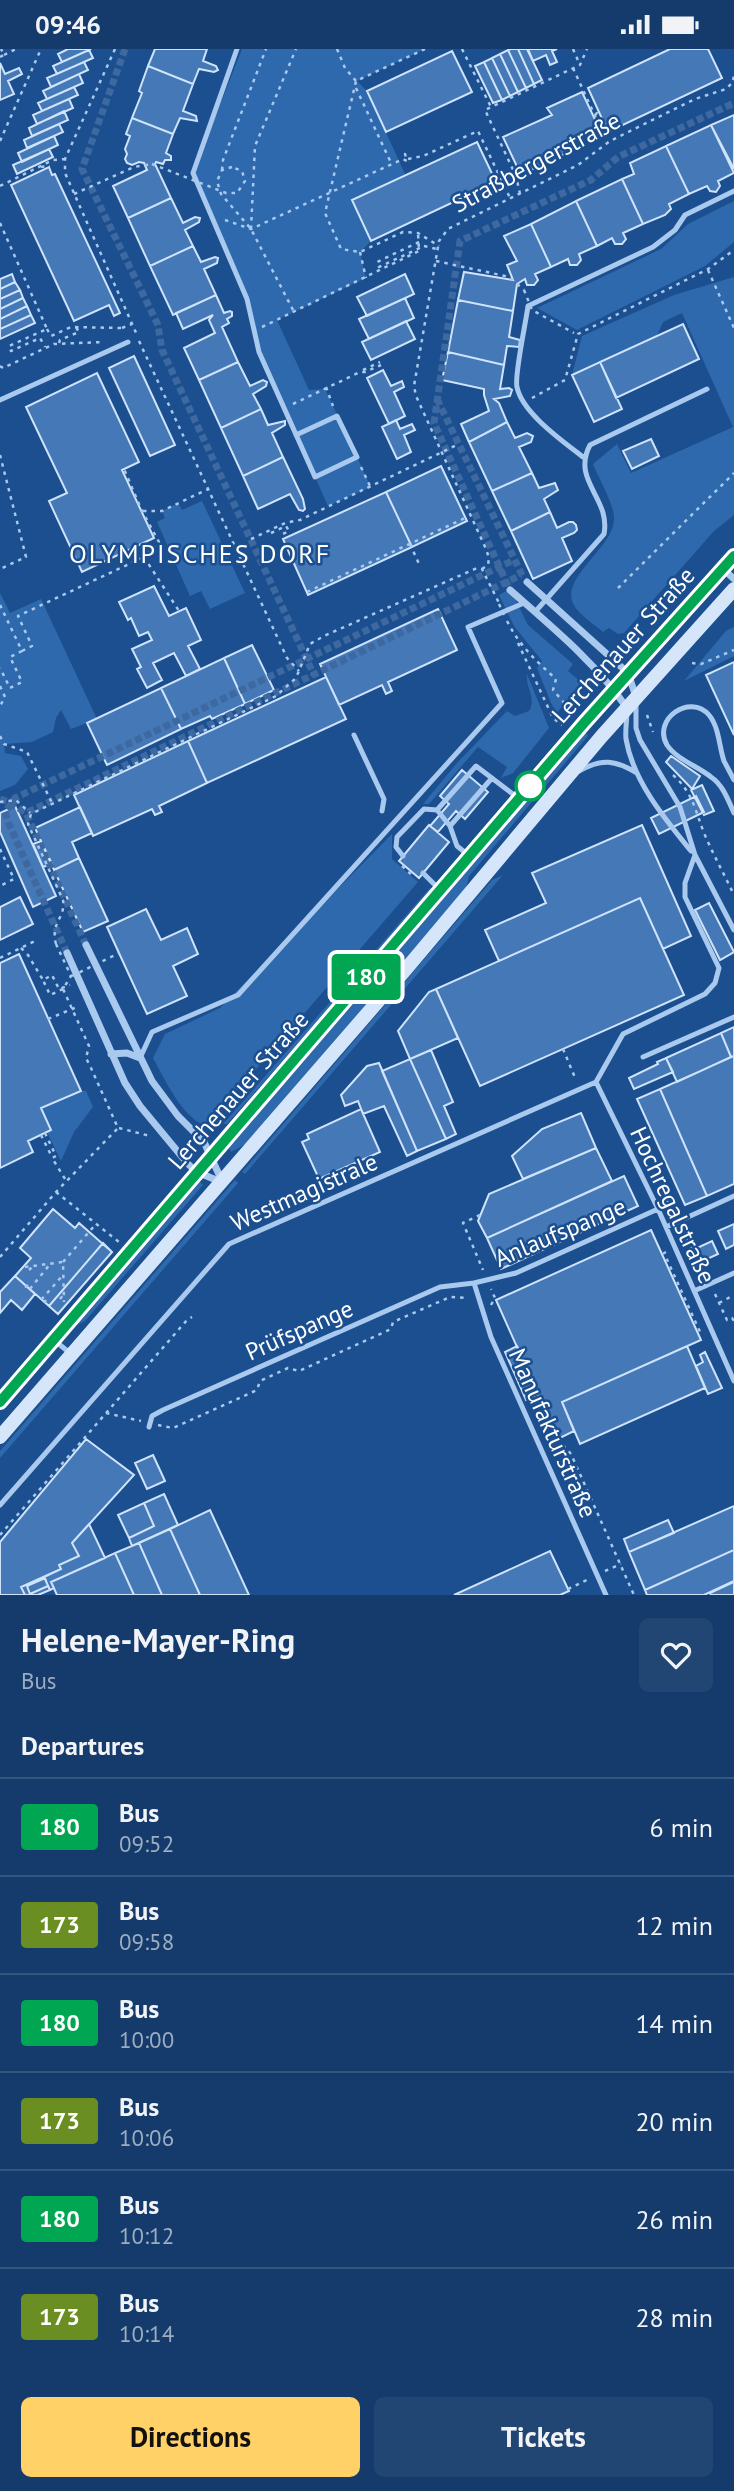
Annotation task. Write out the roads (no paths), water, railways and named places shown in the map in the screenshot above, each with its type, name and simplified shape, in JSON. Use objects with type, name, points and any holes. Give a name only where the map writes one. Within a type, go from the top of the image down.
[{"type":"main road","name":"Lerchenauer Straße","points":[[0,1402],[469,856],[734,556]]},
{"type":"main road","name":"Lerchenauer Straße","points":[[0,1437],[632,703],[734,589]]},
{"type":"street","points":[[722,568],[734,579]]},
{"type":"street","points":[[527,582],[628,673],[632,703]]},
{"type":"street","points":[[510,590],[632,703]]},
{"type":"street","points":[[86,945],[140,1058],[162,1096],[204,1142],[222,1182]]},
{"type":"street","points":[[67,953],[111,1054],[140,1105],[197,1172],[222,1182]]},
{"type":"street","points":[[111,1054],[127,1053],[140,1058]]},
{"type":"lane","points":[[237,49],[193,173],[247,299],[259,352],[284,409],[315,477],[357,457],[337,416],[296,435]]},
{"type":"lane","points":[[583,457],[551,432],[524,402],[516,386],[528,306],[653,247],[675,230],[685,215],[734,191]]},
{"type":"lane","points":[[0,400],[128,342]]},
{"type":"lane","points":[[535,612],[604,534],[607,521],[583,468],[583,457],[590,445],[707,389]]},
{"type":"lane","points":[[140,1058],[152,1033],[238,995],[502,703],[468,627],[524,603]]},
{"type":"lane","points":[[632,703],[626,738],[638,774],[662,815],[695,855]]},
{"type":"lane","points":[[632,703],[636,728],[680,807],[695,855],[734,930]]},
{"type":"lane","points":[[734,780],[724,761],[714,723],[708,713],[698,706],[686,707],[673,713],[667,719],[663,733],[667,745],[721,786],[734,813]]},
{"type":"lane","points":[[354,735],[384,800],[382,811]]},
{"type":"lane","points":[[570,775],[607,760],[638,774]]},
{"type":"lane","points":[[437,810],[476,766],[519,799]]},
{"type":"lane","points":[[450,826],[492,778]]},
{"type":"lane","points":[[403,856],[396,847],[397,837],[424,809],[437,810],[450,826],[457,846],[469,856]]},
{"type":"lane","points":[[596,1082],[623,1034],[705,993],[715,983],[719,968],[685,897],[685,883],[695,855]]},
{"type":"lane","points":[[423,873],[440,890]]},
{"type":"lane","points":[[643,1057],[734,1017]]},
{"type":"lane","name":"Hochregalstraße","points":[[596,1082],[658,1209],[734,1381]]},
{"type":"lane","name":"Westmagistrale","points":[[0,1505],[229,1244],[596,1082]]},
{"type":"lane","points":[[666,1227],[734,1196]]},
{"type":"lane","name":"Anlaufspange","points":[[474,1283],[516,1273],[658,1209]]},
{"type":"lane","points":[[694,1291],[734,1273]]},
{"type":"lane","name":"Manufakturstraße","points":[[474,1283],[491,1337],[606,1595]]},
{"type":"lane","name":"Prüfspange","points":[[149,1427],[152,1416],[163,1410],[440,1287],[474,1283]]},
{"type":"lane","points":[[54,1340],[71,1354]]},
{"type":"tunnel","points":[[125,49],[82,169],[158,325],[162,350],[314,675]]},
{"type":"tunnel","points":[[508,586],[434,423],[460,241],[591,180],[618,157],[734,103]]},
{"type":"tunnel","points":[[437,399],[523,577]]},
{"type":"tunnel","points":[[67,953],[8,822],[5,812],[15,798],[514,560]]},
{"type":"tunnel","points":[[86,945],[26,813],[521,575]]},
{"type":"tunnel","points":[[0,799],[26,813]]},
{"type":"district","name":"OLYMPISCHES DORF","points":[[200,553]]}]
